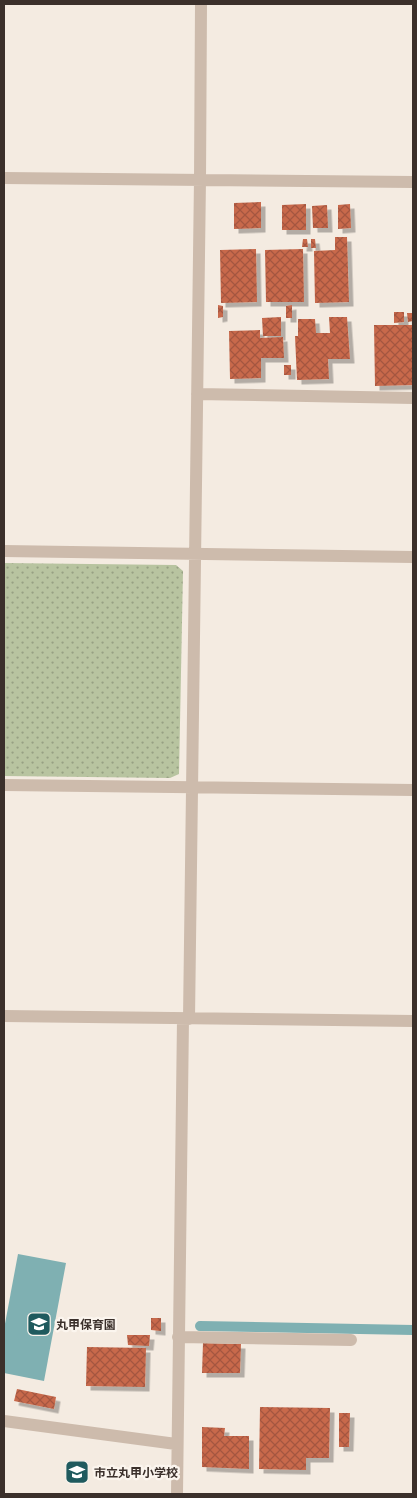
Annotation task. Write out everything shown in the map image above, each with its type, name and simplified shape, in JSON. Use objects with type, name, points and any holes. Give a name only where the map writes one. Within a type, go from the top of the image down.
[{"type":"street","points":[[177,1494],[178,1337],[192,787],[201,4]]},
{"type":"street","points":[[4,178],[413,182]]},
{"type":"street","points":[[197,394],[413,398]]},
{"type":"street","points":[[4,551],[413,558]]},
{"type":"street","points":[[4,785],[413,790]]},
{"type":"street","points":[[4,1016],[413,1022]]},
{"type":"street","points":[[178,1337],[350,1340]]},
{"type":"street","points":[[4,1421],[176,1444]]},
{"type":"green space","points":[[4,563],[176,565],[183,571],[179,774],[170,778],[4,776]]},
{"type":"water","points":[[18,1254],[66,1263],[44,1381],[4,1373],[4,1329]]},
{"type":"building","points":[[261,202],[261,228],[234,229],[234,203]]},
{"type":"building","points":[[306,204],[306,230],[282,230],[282,205]]},
{"type":"building","points":[[350,204],[351,228],[338,229],[338,205]]},
{"type":"building","points":[[327,205],[328,228],[313,228],[312,206]]},
{"type":"building","points":[[335,237],[347,237],[349,302],[315,303],[314,251],[335,250]]},
{"type":"building","points":[[303,239],[307,239],[308,247],[302,247]]},
{"type":"building","points":[[311,239],[315,239],[316,248],[311,248]]},
{"type":"building","points":[[256,249],[257,302],[221,303],[220,250]]},
{"type":"building","points":[[303,249],[304,302],[266,302],[265,250]]},
{"type":"building","points":[[218,305],[223,306],[223,317],[218,318]]},
{"type":"building","points":[[292,305],[292,318],[286,318],[286,306]]},
{"type":"building","points":[[394,312],[404,312],[404,322],[394,323]]},
{"type":"building","points":[[407,313],[413,313],[413,321],[408,322]]},
{"type":"building","points":[[281,317],[281,336],[263,336],[262,318]]},
{"type":"building","points":[[329,317],[347,317],[350,359],[328,359],[329,379],[297,380],[295,336],[298,336],[298,319],[315,319],[316,333],[330,333]]},
{"type":"building","points":[[374,325],[413,325],[413,385],[375,386]]},
{"type":"building","points":[[260,330],[260,338],[283,337],[284,358],[261,358],[261,378],[230,379],[229,331]]},
{"type":"building","points":[[284,365],[291,365],[291,375],[284,375]]},
{"type":"building","points":[[151,1318],[161,1318],[161,1331],[151,1330]]},
{"type":"building","points":[[127,1335],[150,1335],[149,1346],[128,1345]]},
{"type":"building","points":[[203,1343],[241,1344],[240,1373],[202,1373]]},
{"type":"building","points":[[87,1347],[146,1348],[145,1387],[86,1386]]},
{"type":"building","points":[[17,1389],[56,1397],[54,1409],[14,1401]]},
{"type":"building","points":[[260,1407],[330,1408],[329,1458],[306,1458],[306,1470],[259,1469]]},
{"type":"building","points":[[339,1413],[350,1413],[349,1447],[339,1447]]},
{"type":"building","points":[[202,1427],[225,1428],[224,1436],[249,1436],[249,1469],[202,1467]]},
{"type":"waterway","points":[[200,1326],[413,1330]]},
{"type":"place","name":"丸甲保育園","points":[[39,1324]]},
{"type":"place","name":"市立丸甲小学校","points":[[77,1472]]}]
